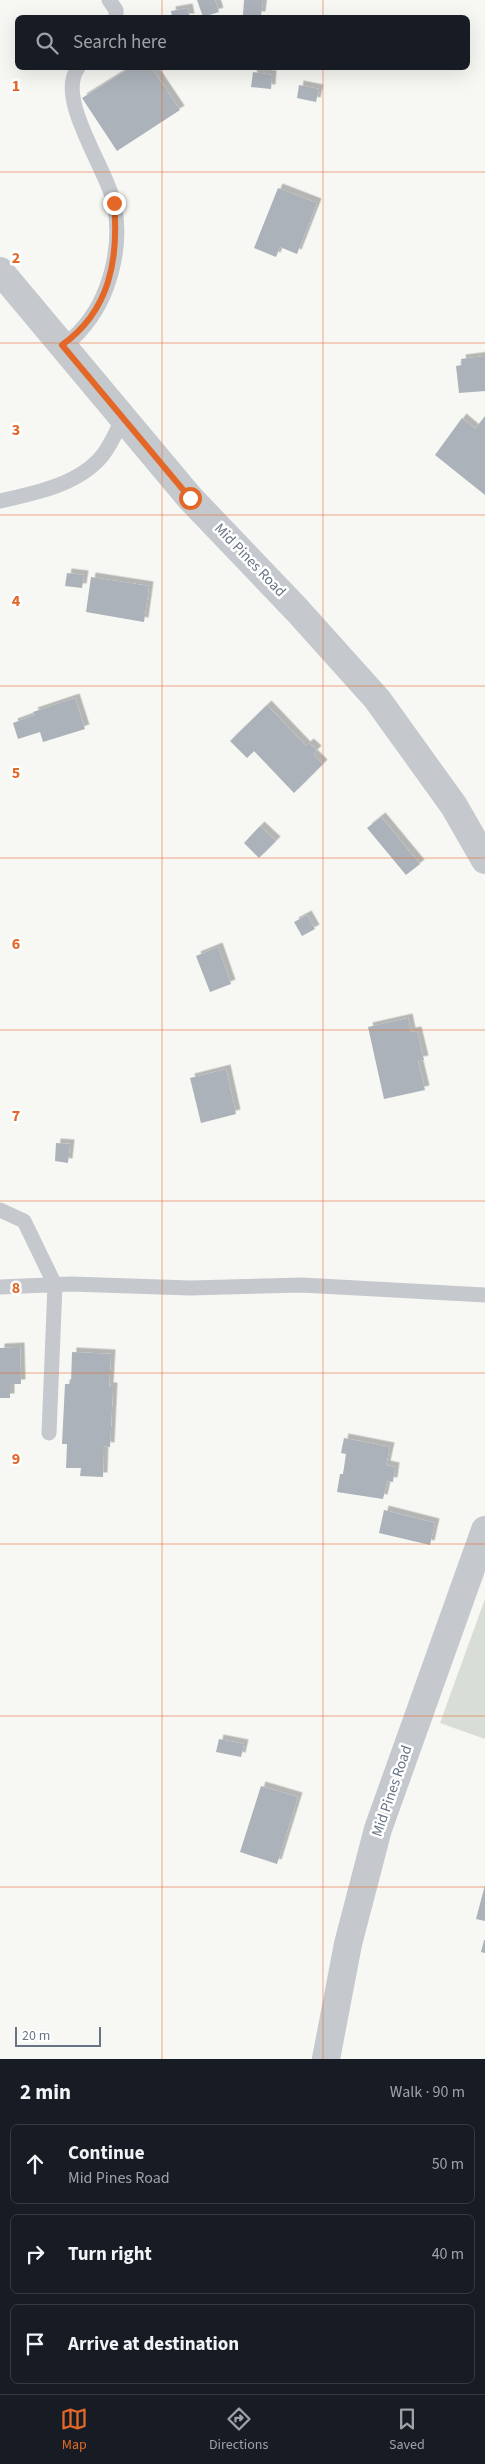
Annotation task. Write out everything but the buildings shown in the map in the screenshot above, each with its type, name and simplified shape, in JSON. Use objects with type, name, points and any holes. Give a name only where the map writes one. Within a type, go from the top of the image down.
[{"type":"street","name":"Mid Pines Road","points":[[0,271],[190,498],[290,603],[377,699],[454,806],[485,860]]},
{"type":"street","name":"Mid Pines Road","points":[[326,2059],[348,1944],[378,1829],[485,1530]]},
{"type":"lane","points":[[109,0],[116,10],[116,15]]},
{"type":"lane","points":[[62,345],[80,333],[96,312],[108,284],[114,260],[116,230],[114,203],[103,171],[78,119],[72,97],[77,70]]},
{"type":"lane","points":[[0,500],[44,491],[89,468],[103,455],[123,418]]},
{"type":"lane","points":[[0,1210],[24,1221],[54,1285],[49,1434]]},
{"type":"lane","points":[[0,1287],[54,1285],[190,1288],[302,1285],[485,1294]]},
{"type":"shaded area","points":[[485,1599],[485,1739],[440,1723]]},
{"type":"route","points":[[114,203],[116,230],[114,260],[108,284],[96,312],[80,333],[62,345],[190,498]]}]
